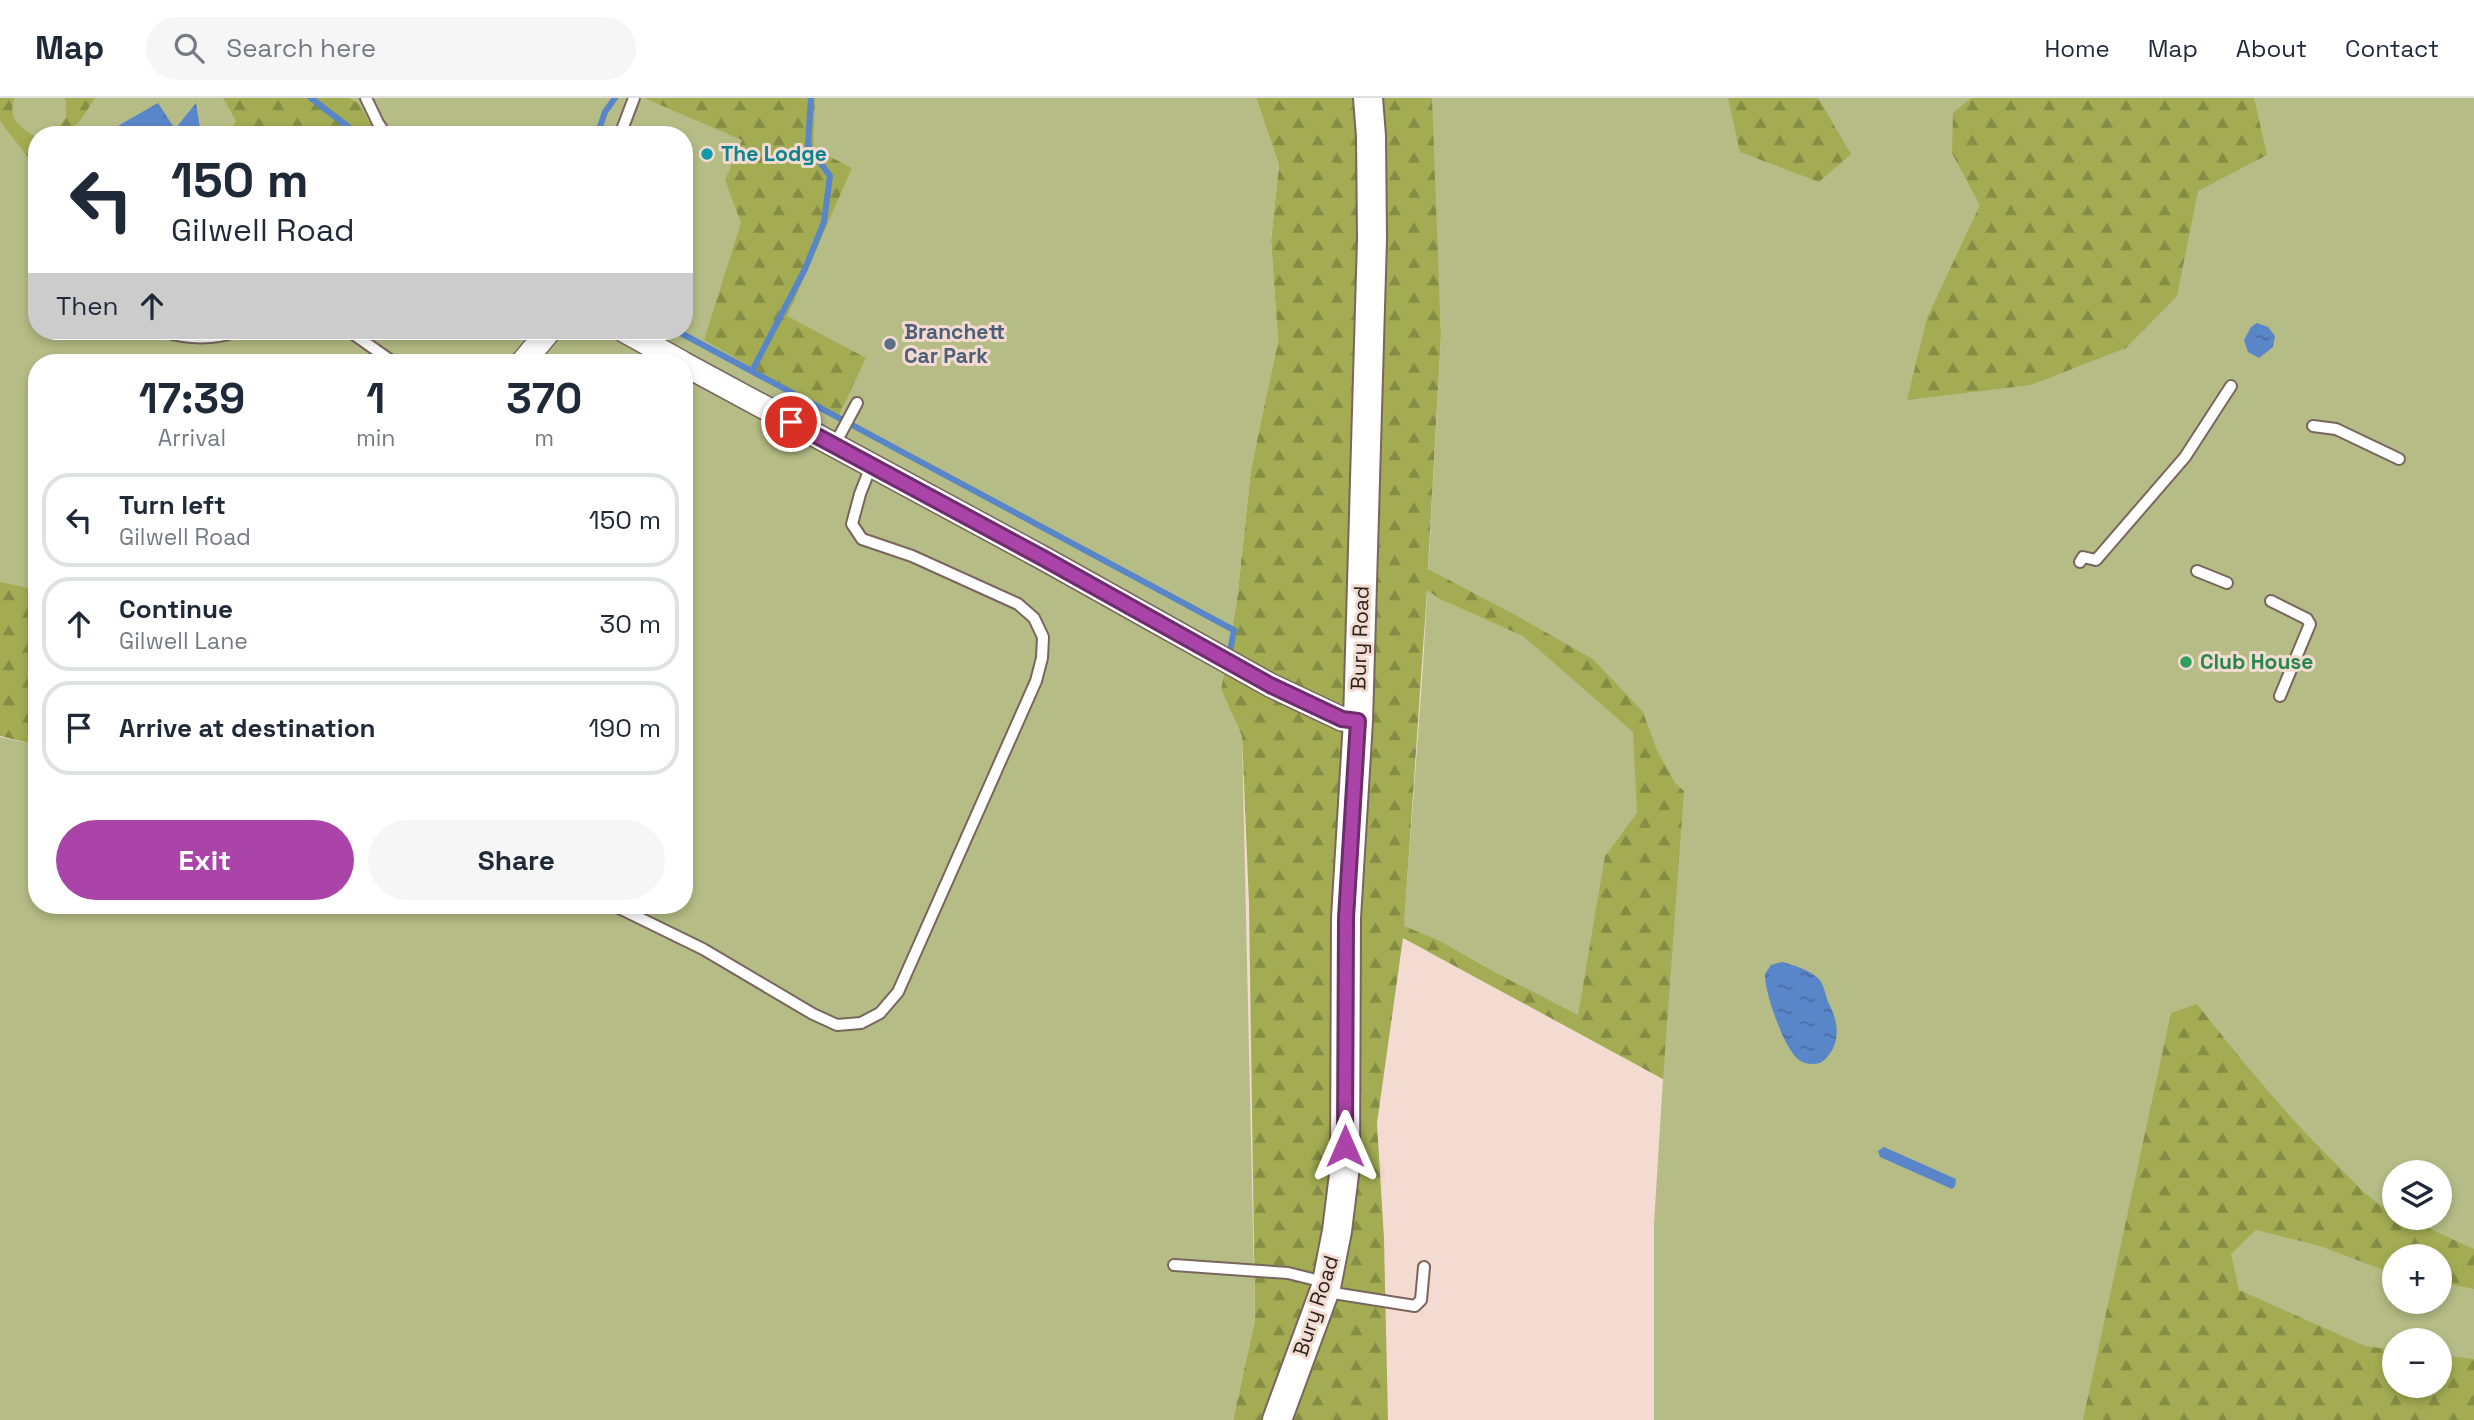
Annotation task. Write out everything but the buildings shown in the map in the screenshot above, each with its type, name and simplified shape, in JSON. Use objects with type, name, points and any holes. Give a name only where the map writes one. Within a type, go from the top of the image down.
[{"type":"street","name":"Bury Road","points":[[1277,1420],[1326,1287],[1337,1231],[1345,1166],[1346,918],[1358,721],[1372,239],[1368,98]]},
{"type":"street","points":[[530,354],[541,340]]},
{"type":"street","points":[[641,340],[667,354]]},
{"type":"street","points":[[693,368],[1043,558],[1270,685],[1342,719],[1358,721]]},
{"type":"lane","points":[[366,98],[379,126]]},
{"type":"lane","points":[[623,126],[634,98]]},
{"type":"lane","points":[[362,340],[382,354]]},
{"type":"lane","points":[[2080,562],[2083,557],[2096,560],[2127,526],[2185,457],[2231,386]]},
{"type":"lane","points":[[834,446],[857,403]]},
{"type":"lane","points":[[2313,426],[2336,429],[2399,459]]},
{"type":"lane","points":[[632,914],[704,948],[813,1014],[837,1025],[862,1023],[880,1013],[898,992],[1036,681],[1042,659],[1043,637],[1034,618],[1018,604],[912,556],[862,539],[852,524],[871,466]]},
{"type":"lane","points":[[2197,571],[2227,583]]},
{"type":"lane","points":[[2271,601],[2307,619],[2310,624],[2280,696]]},
{"type":"lane","points":[[1174,1265],[1288,1273],[1326,1287],[1415,1306],[1421,1300],[1424,1267]]},
{"type":"green space","points":[[0,98],[1256,98],[1279,165],[1271,240],[1278,341],[1251,469],[1237,600],[1221,688],[1242,736],[1255,1320],[1233,1420],[0,1420],[0,737],[28,743],[28,914],[693,914],[693,354],[28,354],[28,628],[0,624]]},
{"type":"green space","points":[[0,98],[15,98],[12,111],[17,122],[28,131],[28,157],[0,121]]},
{"type":"green space","points":[[63,98],[95,98],[75,126],[59,126],[66,118],[66,100]]},
{"type":"green space","points":[[223,98],[349,98],[359,104],[372,126],[234,126],[236,121]]},
{"type":"green space","points":[[644,98],[815,98],[813,148],[852,168],[787,316],[866,358],[838,417],[704,340],[741,223],[725,180],[742,140]]},
{"type":"green space","points":[[1256,98],[1432,98],[1441,335],[1428,569],[1593,659],[1643,712],[1656,748],[1675,783],[1684,791],[1663,1079],[1403,938],[1377,1123],[1384,1239],[1388,1420],[1233,1420],[1255,1320],[1249,904],[1242,736],[1221,689],[1237,600],[1251,469],[1278,341],[1271,240],[1279,165]],"holes":[[[1427,590],[1440,599],[1523,636],[1633,732],[1637,813],[1605,856],[1578,1015],[1440,941],[1404,926]]]},
{"type":"green space","points":[[1430,98],[2474,98],[2474,1420],[1654,1420],[1654,1224],[1663,1079],[1403,937],[1423,667],[1441,335]]},
{"type":"green space","points":[[1728,98],[1818,98],[1851,154],[1819,182],[1740,152]]},
{"type":"green space","points":[[1971,98],[2254,98],[2267,155],[2198,191],[2177,296],[2126,348],[2031,385],[1907,400],[1927,318],[1980,205],[1952,153],[1953,113]]},
{"type":"green space","points":[[0,582],[28,588],[28,743],[0,736]]},
{"type":"green space","points":[[2197,1004],[2282,1107],[2364,1192],[2382,1206],[2382,1230],[2432,1230],[2474,1249],[2474,1289],[2452,1284],[2452,1244],[2382,1244],[2382,1269],[2320,1246],[2256,1230],[2231,1254],[2239,1290],[2365,1346],[2382,1348],[2382,1398],[2452,1398],[2452,1356],[2474,1359],[2474,1420],[2083,1420],[2171,1013]]},
{"type":"water","points":[[158,103],[173,126],[118,126]]},
{"type":"water","points":[[196,103],[200,126],[177,126]]},
{"type":"water","points":[[2257,323],[2268,327],[2275,336],[2273,347],[2259,358],[2248,352],[2244,340],[2251,327]]},
{"type":"water","points":[[1782,962],[1810,973],[1818,978],[1824,987],[1837,1028],[1832,1051],[1820,1063],[1809,1064],[1793,1054],[1776,1019],[1765,974],[1771,965]]},
{"type":"water","points":[[1884,1147],[1956,1179],[1955,1186],[1952,1189],[1880,1157],[1878,1151]]},
{"type":"waterway","points":[[311,98],[347,126]]},
{"type":"waterway","points":[[600,126],[605,112],[615,98]]},
{"type":"waterway","points":[[752,371],[805,269],[824,222],[830,176],[808,146],[811,98]]},
{"type":"waterway","points":[[693,340],[1234,630],[1229,657]]},
{"type":"place","name":"The Lodge","points":[[707,154]]},
{"type":"place","name":"Branchett Car Park","points":[[890,344]]},
{"type":"place","name":"Club House","points":[[2186,662]]},
{"type":"route","points":[[791,422],[1270,685],[1342,719],[1358,721],[1346,918],[1345,1146]]}]
